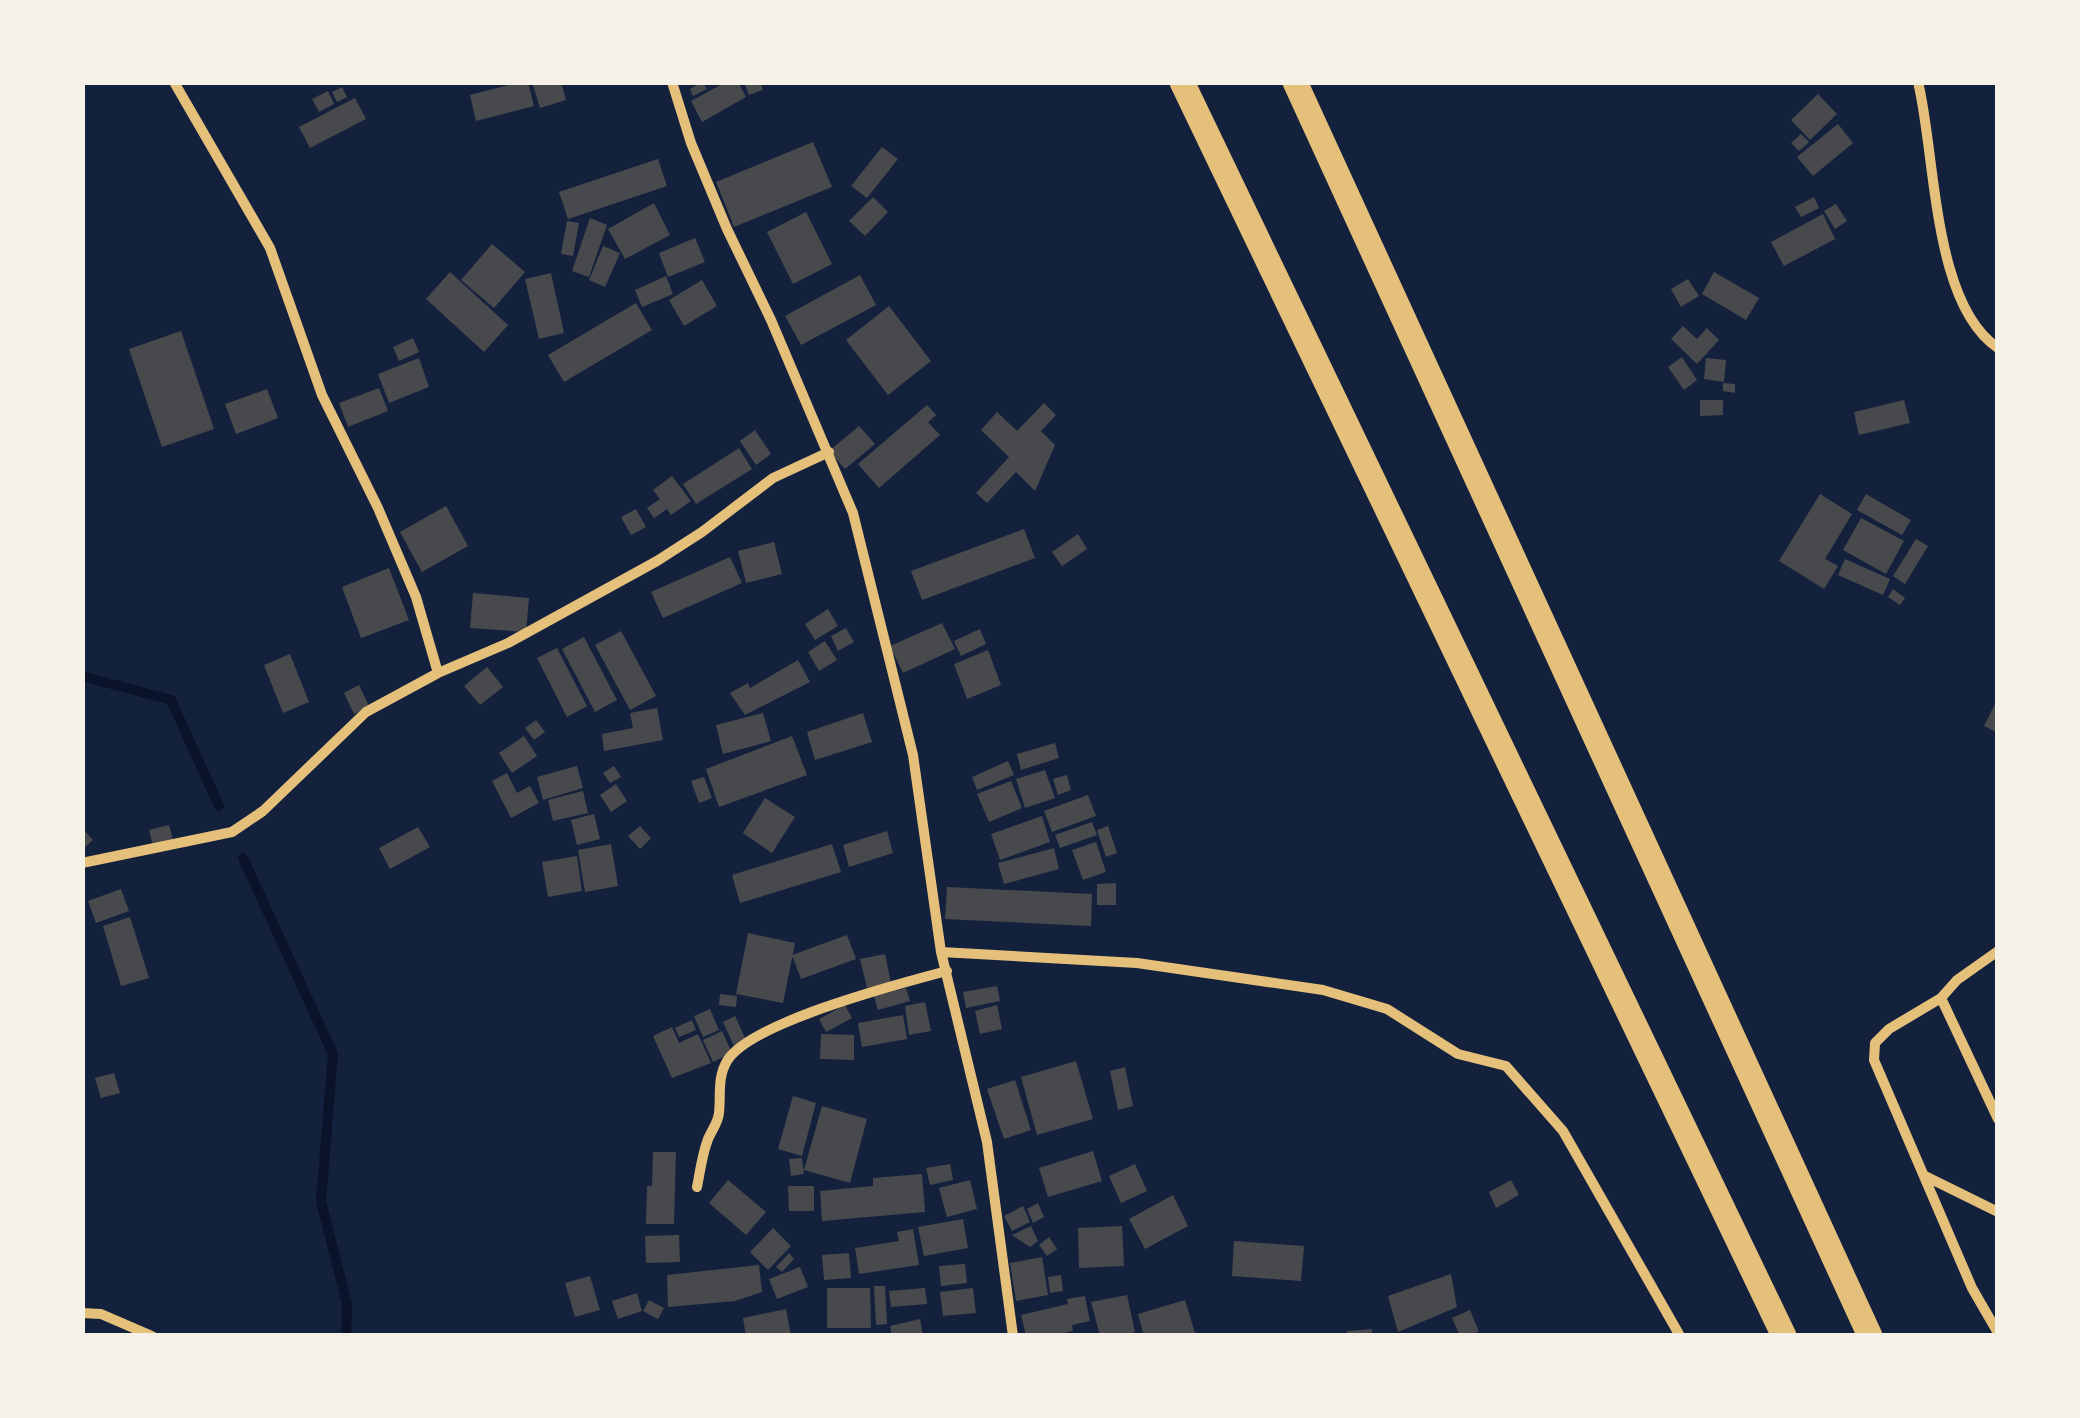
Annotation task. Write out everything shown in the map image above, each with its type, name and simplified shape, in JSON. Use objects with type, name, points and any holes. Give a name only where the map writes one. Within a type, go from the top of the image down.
[{"type":"main road","points":[[1182,82],[1784,1336]]},
{"type":"main road","points":[[1295,82],[1870,1336]]},
{"type":"street","points":[[174,82],[270,248],[322,395],[378,508],[416,597],[438,672]]},
{"type":"street","points":[[672,82],[691,143],[726,230],[853,512],[913,755],[941,952],[987,1142],[1013,1336]]},
{"type":"street","points":[[1918,82],[1953,276],[1966,316],[1982,338],[1998,348]]},
{"type":"street","points":[[82,863],[232,832],[264,811],[366,712],[438,672],[508,643],[657,561],[773,478],[828,452]]},
{"type":"street","points":[[1998,951],[1957,980],[1940,998],[1889,1029],[1875,1043],[1874,1060],[1972,1288],[1998,1333]]},
{"type":"street","points":[[941,952],[1137,964],[1322,990],[1387,1009],[1458,1054],[1506,1066],[1562,1130],[1680,1336]]},
{"type":"street","points":[[697,1187],[707,1141],[719,1117],[718,1086],[728,1059],[748,1043],[800,1017],[851,997],[947,971]]},
{"type":"street","points":[[1940,998],[1998,1119]]},
{"type":"street","points":[[1924,1176],[1998,1212]]},
{"type":"street","points":[[82,1313],[101,1314],[152,1336]]},
{"type":"building","points":[[528,82],[534,106],[476,121],[470,95]]},
{"type":"building","points":[[532,82],[561,82],[566,100],[540,108]]},
{"type":"building","points":[[702,82],[707,89],[693,96],[690,89]]},
{"type":"building","points":[[726,82],[738,82],[746,97],[702,122],[691,101]]},
{"type":"building","points":[[744,82],[760,82],[763,90],[749,95]]},
{"type":"building","points":[[342,87],[347,97],[337,102],[332,92]]},
{"type":"building","points":[[328,91],[334,104],[319,112],[312,99]]},
{"type":"building","points":[[1818,94],[1837,114],[1810,140],[1791,120]]},
{"type":"building","points":[[355,98],[366,119],[310,148],[299,127]]},
{"type":"building","points":[[1838,124],[1853,143],[1813,176],[1797,157]]},
{"type":"building","points":[[1801,134],[1809,142],[1799,151],[1791,143]]},
{"type":"building","points":[[813,142],[832,187],[734,227],[716,182]]},
{"type":"building","points":[[882,147],[898,159],[867,198],[851,186]]},
{"type":"building","points":[[658,159],[667,186],[568,219],[559,192]]},
{"type":"building","points":[[873,197],[888,212],[865,236],[849,221]]},
{"type":"building","points":[[1814,197],[1819,208],[1801,217],[1795,207]]},
{"type":"building","points":[[654,203],[670,235],[625,259],[608,229]]},
{"type":"building","points":[[1836,204],[1847,221],[1835,229],[1824,211]]},
{"type":"building","points":[[806,212],[832,264],[793,284],[767,232]]},
{"type":"building","points":[[1823,214],[1835,239],[1784,266],[1771,242]]},
{"type":"building","points":[[590,218],[607,225],[589,277],[572,271]]},
{"type":"building","points":[[567,221],[579,223],[573,256],[561,254]]},
{"type":"building","points":[[695,238],[705,262],[668,277],[659,253]]},
{"type":"building","points":[[492,244],[525,272],[494,308],[461,280]]},
{"type":"building","points":[[603,246],[620,253],[605,287],[589,280]]},
{"type":"building","points":[[450,272],[508,325],[484,352],[426,299]]},
{"type":"building","points":[[1714,272],[1759,298],[1746,320],[1702,294]]},
{"type":"building","points":[[551,273],[564,333],[539,339],[525,279]]},
{"type":"building","points":[[860,275],[876,305],[801,345],[785,316]]},
{"type":"building","points":[[666,276],[673,294],[642,307],[635,290]]},
{"type":"building","points":[[1688,279],[1699,296],[1681,307],[1671,289]]},
{"type":"building","points":[[702,280],[717,306],[684,326],[669,300]]},
{"type":"building","points":[[636,303],[652,330],[564,382],[548,355]]},
{"type":"building","points":[[889,306],[931,361],[888,395],[846,340]]},
{"type":"building","points":[[1683,326],[1697,339],[1707,328],[1719,340],[1697,364],[1671,339]]},
{"type":"building","points":[[181,331],[214,429],[162,447],[129,349]]},
{"type":"building","points":[[413,338],[419,352],[399,361],[393,347]]},
{"type":"building","points":[[1682,357],[1697,380],[1684,390],[1668,367]]},
{"type":"building","points":[[419,358],[429,387],[389,403],[378,374]]},
{"type":"building","points":[[1706,358],[1726,360],[1724,382],[1704,379]]},
{"type":"building","points":[[1723,383],[1735,384],[1735,393],[1723,391]]},
{"type":"building","points":[[379,388],[388,411],[348,427],[339,403]]},
{"type":"building","points":[[267,389],[278,418],[236,434],[225,404]]},
{"type":"building","points":[[1700,400],[1723,400],[1723,415],[1700,416]]},
{"type":"building","points":[[1904,400],[1910,423],[1859,435],[1854,412]]},
{"type":"building","points":[[1044,403],[1056,415],[1041,431],[1055,445],[1035,491],[1016,472],[987,503],[976,493],[1009,457],[981,430],[997,412],[1017,431]]},
{"type":"building","points":[[927,405],[936,415],[928,422],[940,435],[879,488],[858,464]]},
{"type":"building","points":[[859,426],[875,444],[845,469],[829,451]]},
{"type":"building","points":[[755,430],[771,454],[756,465],[740,441]]},
{"type":"building","points":[[739,448],[752,469],[696,504],[683,484]]},
{"type":"building","points":[[672,476],[691,501],[671,515],[667,509],[654,518],[647,508],[660,499],[653,490]]},
{"type":"building","points":[[1820,494],[1852,514],[1825,559],[1838,566],[1824,589],[1779,561]]},
{"type":"building","points":[[1866,494],[1911,520],[1902,535],[1857,510]]},
{"type":"building","points":[[446,506],[468,546],[422,572],[400,532]]},
{"type":"building","points":[[636,509],[646,527],[631,535],[621,517]]},
{"type":"building","points":[[1861,518],[1904,541],[1886,574],[1843,550]]},
{"type":"building","points":[[1024,529],[1035,558],[922,600],[911,571]]},
{"type":"building","points":[[1078,534],[1087,549],[1062,566],[1052,552]]},
{"type":"building","points":[[1916,539],[1928,546],[1905,584],[1893,576]]},
{"type":"building","points":[[774,542],[782,574],[746,583],[738,551]]},
{"type":"building","points":[[730,557],[742,583],[663,618],[651,592]]},
{"type":"building","points":[[1845,559],[1890,579],[1883,595],[1838,575]]},
{"type":"building","points":[[389,568],[409,620],[361,638],[342,587]]},
{"type":"building","points":[[1893,589],[1905,598],[1900,605],[1888,597]]},
{"type":"building","points":[[473,593],[529,598],[526,632],[470,628]]},
{"type":"building","points":[[828,609],[838,626],[815,640],[805,624]]},
{"type":"building","points":[[942,623],[955,649],[903,673],[890,646]]},
{"type":"building","points":[[846,628],[854,642],[838,651],[831,636]]},
{"type":"building","points":[[980,629],[986,644],[961,656],[954,641]]},
{"type":"building","points":[[621,631],[656,696],[630,710],[595,645]]},
{"type":"building","points":[[584,637],[617,700],[595,712],[562,649]]},
{"type":"building","points":[[825,641],[837,660],[819,671],[808,652]]},
{"type":"building","points":[[557,648],[587,706],[567,717],[537,658]]},
{"type":"building","points":[[988,650],[1001,685],[967,699],[954,664]]},
{"type":"building","points":[[290,654],[309,702],[283,713],[264,665]]},
{"type":"building","points":[[798,660],[810,682],[745,715],[730,693],[748,683],[750,688]]},
{"type":"building","points":[[487,667],[503,687],[480,705],[464,686]]},
{"type":"building","points":[[359,685],[369,706],[354,714],[344,693]]},
{"type":"building","points":[[1998,698],[1998,733],[1984,726]]},
{"type":"building","points":[[657,708],[663,740],[604,751],[602,734],[633,728],[630,713]]},
{"type":"building","points":[[763,713],[771,741],[723,754],[716,725]]},
{"type":"building","points":[[863,713],[872,742],[815,760],[807,732]]},
{"type":"building","points":[[536,720],[545,732],[534,740],[525,728]]},
{"type":"building","points":[[524,736],[537,756],[512,773],[499,753]]},
{"type":"building","points":[[792,736],[807,775],[719,807],[706,769]]},
{"type":"building","points":[[1055,743],[1059,758],[1021,770],[1017,754]]},
{"type":"building","points":[[1008,761],[1014,775],[977,790],[972,777]]},
{"type":"building","points":[[577,766],[583,788],[543,800],[537,777]]},
{"type":"building","points":[[614,766],[621,777],[610,783],[603,773]]},
{"type":"building","points":[[1045,770],[1055,798],[1025,808],[1016,779]]},
{"type":"building","points":[[507,773],[517,793],[530,786],[539,803],[511,818],[492,781]]},
{"type":"building","points":[[1067,775],[1071,790],[1058,795],[1053,779]]},
{"type":"building","points":[[704,777],[712,798],[699,803],[691,781]]},
{"type":"building","points":[[1011,781],[1022,808],[989,822],[977,794]]},
{"type":"building","points":[[616,784],[627,801],[611,812],[600,795]]},
{"type":"building","points":[[583,791],[588,813],[553,821],[548,800]]},
{"type":"building","points":[[1088,795],[1096,816],[1052,832],[1044,811]]},
{"type":"building","points":[[765,798],[795,817],[772,853],[743,833]]},
{"type":"building","points":[[594,814],[600,839],[577,845],[571,820]]},
{"type":"building","points":[[1042,816],[1050,842],[1000,860],[991,834]]},
{"type":"building","points":[[1092,822],[1097,835],[1060,848],[1055,835]]},
{"type":"building","points":[[169,825],[174,844],[154,849],[149,830]]},
{"type":"building","points":[[640,826],[651,838],[640,849],[628,836]]},
{"type":"building","points":[[1108,826],[1117,853],[1106,857],[1097,830]]},
{"type":"building","points":[[418,827],[430,847],[390,869],[379,848]]},
{"type":"building","points":[[82,828],[93,840],[82,850]]},
{"type":"building","points":[[887,831],[893,853],[849,867],[843,845]]},
{"type":"building","points":[[1096,842],[1106,872],[1083,880],[1072,850]]},
{"type":"building","points":[[611,844],[618,886],[585,892],[578,850]]},
{"type":"building","points":[[832,844],[841,872],[740,903],[732,875]]},
{"type":"building","points":[[1054,848],[1059,869],[1004,884],[998,863]]},
{"type":"building","points":[[577,856],[582,891],[548,897],[542,862]]},
{"type":"building","points":[[1116,883],[1116,905],[1097,905],[1097,884]]},
{"type":"building","points":[[947,887],[1092,894],[1091,926],[945,919]]},
{"type":"building","points":[[121,889],[129,911],[96,923],[88,901]]},
{"type":"building","points":[[130,917],[149,978],[121,986],[103,926]]},
{"type":"building","points":[[748,933],[795,943],[783,1003],[736,994]]},
{"type":"building","points":[[847,935],[856,959],[801,979],[792,955]]},
{"type":"building","points":[[885,954],[891,983],[867,988],[860,959]]},
{"type":"building","points":[[997,986],[1000,1001],[966,1008],[963,992]]},
{"type":"building","points":[[906,988],[910,1001],[878,1010],[874,996]]},
{"type":"building","points":[[720,994],[737,996],[736,1007],[719,1005]]},
{"type":"building","points":[[925,1002],[931,1031],[909,1035],[905,1006]]},
{"type":"building","points":[[845,1005],[852,1018],[826,1032],[819,1019]]},
{"type":"building","points":[[997,1005],[1002,1029],[980,1034],[975,1011]]},
{"type":"building","points":[[710,1009],[719,1030],[703,1037],[694,1016]]},
{"type":"building","points":[[903,1015],[907,1039],[862,1047],[858,1023]]},
{"type":"building","points":[[735,1016],[746,1040],[734,1046],[723,1022]]},
{"type":"building","points":[[692,1020],[696,1030],[679,1037],[675,1028]]},
{"type":"building","points":[[672,1027],[679,1043],[698,1034],[711,1063],[672,1078],[653,1036]]},
{"type":"building","points":[[722,1031],[732,1053],[713,1062],[703,1040]]},
{"type":"building","points":[[821,1034],[854,1035],[854,1060],[820,1059]]},
{"type":"building","points":[[1076,1061],[1093,1119],[1037,1135],[1021,1077]]},
{"type":"building","points":[[1125,1067],[1133,1106],[1118,1110],[1110,1071]]},
{"type":"building","points":[[114,1073],[120,1093],[101,1098],[95,1078]]},
{"type":"building","points":[[1015,1080],[1031,1130],[1004,1139],[987,1089]]},
{"type":"building","points":[[793,1096],[816,1103],[802,1156],[778,1149]]},
{"type":"building","points":[[822,1106],[867,1119],[850,1183],[804,1170]]},
{"type":"building","points":[[1093,1151],[1102,1181],[1048,1197],[1039,1168]]},
{"type":"building","points":[[653,1152],[676,1152],[674,1224],[646,1224]]},
{"type":"building","points":[[802,1158],[804,1174],[791,1176],[789,1159]]},
{"type":"building","points":[[950,1164],[953,1180],[930,1185],[926,1168]]},
{"type":"building","points":[[1135,1164],[1147,1191],[1121,1203],[1109,1176]]},
{"type":"building","points":[[922,1174],[925,1212],[822,1221],[820,1191],[873,1186],[873,1178]]},
{"type":"building","points":[[728,1180],[766,1212],[746,1235],[709,1203]]},
{"type":"building","points":[[970,1180],[977,1209],[947,1217],[939,1188]]},
{"type":"building","points":[[1511,1180],[1519,1195],[1496,1208],[1489,1192]]},
{"type":"building","points":[[788,1186],[814,1186],[814,1211],[789,1211]]},
{"type":"building","points":[[1173,1195],[1188,1226],[1145,1249],[1129,1219]]},
{"type":"building","points":[[1038,1203],[1044,1217],[1033,1223],[1027,1209]]},
{"type":"building","points":[[1023,1206],[1030,1222],[1012,1231],[1004,1216]]},
{"type":"building","points":[[963,1219],[968,1248],[924,1256],[918,1227]]},
{"type":"building","points":[[1031,1226],[1038,1241],[1030,1247],[1012,1235]]},
{"type":"building","points":[[1122,1226],[1124,1266],[1079,1268],[1078,1228]]},
{"type":"building","points":[[773,1228],[791,1246],[768,1270],[750,1252]]},
{"type":"building","points":[[913,1229],[919,1265],[859,1274],[855,1248],[899,1241],[897,1232]]},
{"type":"building","points":[[679,1235],[680,1262],[646,1263],[645,1236]]},
{"type":"building","points":[[1049,1237],[1057,1249],[1047,1256],[1039,1245]]},
{"type":"building","points":[[1234,1241],[1304,1246],[1301,1281],[1232,1276]]},
{"type":"building","points":[[789,1253],[794,1259],[782,1272],[776,1267]]},
{"type":"building","points":[[849,1253],[851,1278],[824,1280],[822,1255]]},
{"type":"building","points":[[1042,1257],[1048,1295],[1016,1301],[1010,1263]]},
{"type":"building","points":[[965,1264],[967,1283],[941,1286],[939,1266]]},
{"type":"building","points":[[759,1265],[762,1292],[735,1301],[668,1307],[667,1275]]},
{"type":"building","points":[[800,1267],[808,1287],[777,1299],[769,1279]]},
{"type":"building","points":[[1451,1274],[1457,1307],[1398,1332],[1388,1296]]},
{"type":"building","points":[[1061,1275],[1063,1291],[1050,1293],[1048,1277]]},
{"type":"building","points":[[590,1276],[600,1310],[575,1317],[565,1283]]},
{"type":"building","points":[[874,1286],[885,1286],[887,1324],[876,1325]]},
{"type":"building","points":[[827,1288],[870,1288],[871,1328],[827,1328]]},
{"type":"building","points":[[925,1288],[927,1304],[891,1307],[889,1291]]},
{"type":"building","points":[[973,1288],[976,1313],[943,1316],[940,1292]]},
{"type":"building","points":[[637,1293],[642,1311],[618,1319],[612,1301]]},
{"type":"building","points":[[1127,1295],[1135,1332],[1100,1336],[1091,1302]]},
{"type":"building","points":[[1085,1296],[1090,1321],[1072,1325],[1073,1331],[1026,1336],[1021,1315]]},
{"type":"building","points":[[649,1300],[664,1308],[658,1319],[643,1311]]},
{"type":"building","points":[[1185,1300],[1195,1333],[1144,1336],[1138,1314]]},
{"type":"building","points":[[786,1309],[791,1336],[746,1336],[743,1318]]},
{"type":"building","points":[[1470,1310],[1479,1332],[1460,1336],[1452,1318]]},
{"type":"building","points":[[920,1319],[923,1336],[892,1336],[890,1326]]},
{"type":"building","points":[[1372,1329],[1372,1336],[1347,1336],[1347,1331]]},
{"type":"waterway","points":[[82,676],[171,700],[219,806]]},
{"type":"waterway","points":[[243,858],[333,1054],[321,1201],[347,1304],[346,1336]]}]
